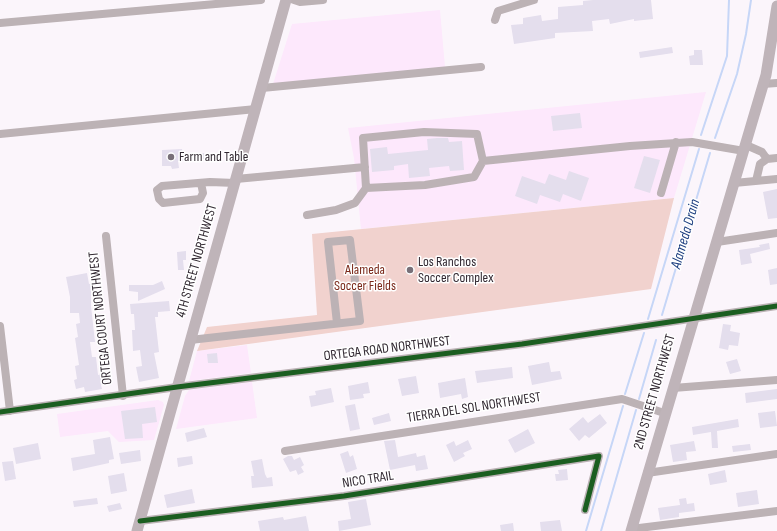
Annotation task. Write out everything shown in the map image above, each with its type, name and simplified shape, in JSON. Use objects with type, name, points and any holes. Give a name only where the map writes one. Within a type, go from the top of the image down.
[{"type":"main road","name":"4TH STREET NORTHWEST","points":[[139,526],[286,0]]},
{"type":"main road","name":"2ND STREET NORTHWEST","points":[[631,530],[664,413],[717,242],[763,84],[777,6]]},
{"type":"street","points":[[0,23],[261,0]]},
{"type":"street","points":[[294,0],[300,2],[322,0]]},
{"type":"street","points":[[495,20],[498,11],[518,2],[534,0]]},
{"type":"street","points":[[262,88],[481,67]]},
{"type":"street","points":[[763,84],[777,83]]},
{"type":"street","points":[[0,134],[256,109]]},
{"type":"street","points":[[307,215],[336,210],[355,203],[366,188],[363,138],[424,132],[478,134],[483,161],[474,177],[425,185],[366,188]]},
{"type":"street","points":[[661,193],[676,142]]},
{"type":"street","points":[[483,161],[676,142],[692,142],[745,148],[762,152],[767,159]]},
{"type":"street","points":[[756,181],[760,164],[767,159],[777,158]]},
{"type":"street","points":[[201,183],[203,194],[200,198],[163,203],[158,199],[158,188],[201,183],[236,181],[365,167]]},
{"type":"street","points":[[734,183],[777,179]]},
{"type":"street","points":[[717,242],[777,233]]},
{"type":"street","name":"ORTEGA COURT NORTHWEST","points":[[106,236],[123,396]]},
{"type":"street","points":[[190,340],[337,324],[360,321],[350,240],[328,242],[337,324]]},
{"type":"street","name":"ORTEGA ROAD NORTHWEST","points":[[0,412],[530,343],[777,306]]},
{"type":"street","points":[[0,326],[10,411]]},
{"type":"street","points":[[673,388],[777,380]]},
{"type":"street","name":"TIERRA DEL SOL NORTHWEST","points":[[285,451],[622,399],[664,413]]},
{"type":"street","points":[[648,473],[777,454]]},
{"type":"street","name":"NICO TRAIL","points":[[139,526],[599,456],[585,510]]},
{"type":"street","points":[[631,530],[777,511]]},
{"type":"shaded area","points":[[440,10],[445,67],[273,84],[292,24]]},
{"type":"shaded area","points":[[706,92],[674,198],[361,229],[354,158],[348,128]]},
{"type":"shaded area","points":[[247,345],[251,373],[189,381],[197,351]]},
{"type":"shaded area","points":[[252,382],[257,418],[176,429],[185,396],[189,390]]},
{"type":"shaded area","points":[[158,400],[163,402],[164,405],[154,440],[119,442],[108,431],[60,437],[57,414]]},
{"type":"green space","name":"Alameda Soccer Fields","points":[[674,198],[651,289],[197,351],[207,327],[317,315],[312,234]]},
{"type":"building","points":[[651,0],[653,19],[634,21],[634,19],[610,24],[609,19],[592,21],[593,31],[555,33],[555,38],[514,44],[511,25],[523,24],[523,18],[541,15],[542,21],[558,19],[558,7],[583,5],[583,1]]},
{"type":"building","points":[[672,47],[673,53],[640,58],[639,52]]},
{"type":"building","points":[[694,50],[702,50],[703,65],[690,65],[689,56],[694,55]]},
{"type":"building","points":[[580,113],[582,128],[553,131],[551,116]]},
{"type":"building","points":[[448,138],[449,142],[462,141],[464,170],[450,171],[449,166],[429,168],[430,176],[409,178],[408,164],[394,166],[394,170],[372,172],[370,149],[387,147],[388,154],[428,150],[427,139]]},
{"type":"building","points":[[182,149],[183,155],[204,153],[205,159],[178,161],[179,168],[172,169],[171,166],[162,166],[162,150]]},
{"type":"building","points":[[644,156],[660,160],[650,193],[634,188]]},
{"type":"building","points":[[569,171],[589,178],[581,201],[563,194],[560,202],[540,195],[537,204],[515,196],[522,176],[545,184],[549,174],[566,180]]},
{"type":"building","points":[[777,189],[777,218],[768,219],[763,192]]},
{"type":"building","points":[[769,243],[770,249],[750,254],[752,263],[741,265],[739,250],[760,247],[759,245]]},
{"type":"building","points":[[186,251],[186,260],[183,260],[184,270],[178,270],[177,252]]},
{"type":"building","points":[[777,268],[777,284],[770,285],[768,270]]},
{"type":"building","points":[[87,273],[89,284],[93,283],[95,290],[91,290],[91,306],[95,342],[90,342],[92,357],[96,357],[98,375],[106,373],[108,383],[101,385],[102,389],[85,392],[84,387],[76,389],[74,380],[77,379],[75,366],[79,365],[75,338],[78,337],[76,324],[80,323],[79,313],[70,313],[70,297],[66,277]]},
{"type":"building","points":[[162,281],[165,289],[138,301],[138,292],[129,291],[129,285],[153,285]]},
{"type":"building","points":[[169,301],[170,311],[158,312],[158,317],[155,317],[159,352],[154,353],[159,378],[139,382],[136,367],[142,366],[140,350],[133,351],[132,330],[135,330],[134,314],[131,314],[130,304]]},
{"type":"building","points":[[723,324],[731,325],[730,331],[740,333],[738,346],[729,345],[728,350],[719,348]]},
{"type":"building","points":[[217,353],[218,363],[208,363],[207,354]]},
{"type":"building","points":[[737,359],[741,371],[730,374],[726,362]]},
{"type":"building","points":[[549,362],[551,372],[560,371],[562,379],[532,385],[528,366]]},
{"type":"building","points":[[512,367],[513,378],[477,383],[475,371]]},
{"type":"building","points":[[416,376],[419,393],[402,396],[398,379]]},
{"type":"building","points":[[465,378],[468,397],[462,399],[461,394],[440,398],[438,383]]},
{"type":"building","points":[[368,382],[370,393],[363,394],[364,398],[350,400],[348,386]]},
{"type":"building","points":[[331,388],[334,402],[311,407],[309,396],[316,395],[315,391]]},
{"type":"building","points":[[777,389],[777,399],[746,403],[745,393]]},
{"type":"building","points":[[355,404],[360,429],[350,431],[345,406]]},
{"type":"building","points":[[155,407],[157,422],[142,424],[143,438],[125,439],[121,411]]},
{"type":"building","points":[[775,411],[777,426],[760,428],[758,413]]},
{"type":"building","points":[[389,413],[391,421],[374,425],[372,418]]},
{"type":"building","points":[[600,414],[607,423],[589,438],[585,435],[579,441],[569,429],[583,417],[588,423]]},
{"type":"building","points":[[738,419],[739,427],[717,431],[718,448],[712,448],[711,432],[693,435],[692,427]]},
{"type":"building","points":[[204,428],[207,437],[187,442],[185,433]]},
{"type":"building","points":[[528,429],[535,443],[515,453],[508,440]]},
{"type":"building","points":[[110,437],[114,459],[109,460],[109,463],[73,471],[71,458],[95,454],[93,440]]},
{"type":"building","points":[[395,440],[398,457],[416,453],[417,457],[425,455],[428,469],[416,471],[415,465],[390,470],[384,441]]},
{"type":"building","points":[[468,440],[472,449],[463,453],[465,456],[454,462],[446,445],[454,441],[456,446]]},
{"type":"building","points":[[694,441],[696,451],[686,452],[687,460],[673,462],[670,445]]},
{"type":"building","points":[[38,443],[41,459],[16,464],[13,448]]},
{"type":"building","points":[[750,444],[751,450],[733,452],[732,446]]},
{"type":"building","points":[[140,450],[141,461],[121,464],[119,453]]},
{"type":"building","points":[[348,451],[350,457],[353,455],[357,469],[346,473],[340,454]]},
{"type":"building","points":[[192,456],[193,464],[178,467],[177,458]]},
{"type":"building","points":[[288,456],[292,456],[294,460],[300,457],[304,465],[301,467],[304,472],[298,475],[296,470],[290,472],[283,459]]},
{"type":"building","points":[[262,459],[265,474],[267,478],[272,477],[273,486],[252,488],[251,476],[254,476],[251,461]]},
{"type":"building","points":[[13,461],[16,479],[5,481],[2,462]]},
{"type":"building","points":[[567,469],[568,480],[556,481],[555,474],[559,474],[558,470]]},
{"type":"building","points":[[725,470],[727,482],[710,485],[708,474]]},
{"type":"building","points":[[124,473],[127,491],[111,494],[108,476]]},
{"type":"building","points":[[192,489],[195,503],[167,508],[164,495]]},
{"type":"building","points":[[757,490],[759,504],[738,507],[736,493]]},
{"type":"building","points":[[97,498],[98,504],[74,507],[73,501]]},
{"type":"building","points":[[686,498],[687,504],[694,503],[695,511],[679,513],[679,517],[660,520],[658,508],[680,505],[679,499]]},
{"type":"building","points":[[366,499],[371,525],[339,531],[338,521],[351,519],[348,502]]},
{"type":"building","points":[[120,503],[122,509],[109,512],[107,506]]},
{"type":"building","points":[[306,516],[309,531],[260,531],[258,521],[283,517],[284,520]]},
{"type":"building","points":[[560,520],[562,531],[541,531],[540,522]]},
{"type":"building","points":[[513,523],[514,531],[501,531],[500,525]]},
{"type":"waterway","points":[[701,135],[727,56],[729,0]]},
{"type":"waterway","name":"Alameda Drain","points":[[715,138],[737,74],[746,34],[751,0]]},
{"type":"waterway","points":[[648,319],[699,149]]},
{"type":"waterway","name":"Alameda Drain","points":[[662,315],[710,153]]},
{"type":"waterway","points":[[625,394],[644,333]]},
{"type":"waterway","name":"Alameda Drain","points":[[639,399],[656,340]]},
{"type":"waterway","points":[[586,531],[623,406]]},
{"type":"waterway","name":"Alameda Drain","points":[[601,531],[636,410]]},
{"type":"cycle path","points":[[0,412],[177,387],[522,344],[777,306]]},
{"type":"cycle path","points":[[140,521],[344,496],[599,456],[585,510]]},
{"type":"place","name":"Farm and Table","points":[[171,157]]},
{"type":"place","name":"Los Ranchos Soccer Complex","points":[[410,270]]}]
